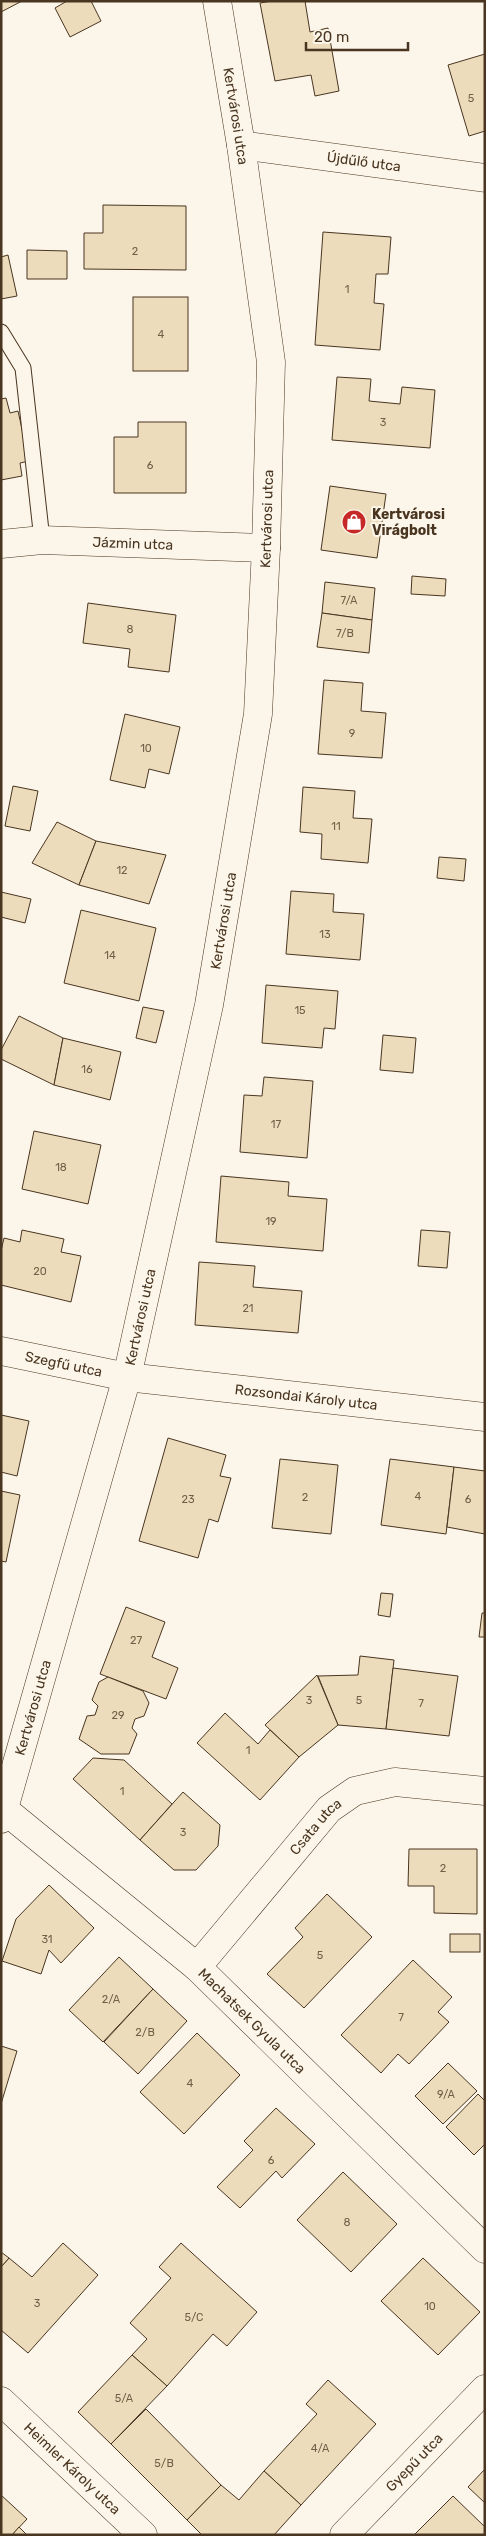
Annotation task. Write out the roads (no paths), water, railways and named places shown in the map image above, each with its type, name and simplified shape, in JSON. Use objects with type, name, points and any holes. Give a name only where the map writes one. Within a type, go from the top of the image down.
[{"type":"street","name":"Kertvárosi utca","points":[[2,1811],[127,1377],[209,1005],[258,714],[266,548],[271,362],[241,145],[217,1]]},
{"type":"street","name":"Újdűlő utca","points":[[241,145],[485,178]]},
{"type":"street","name":"Jázmin utca","points":[[1,544],[42,540],[266,548]]},
{"type":"street","name":"Szegfű utca","points":[[1,1351],[127,1377]]},
{"type":"street","name":"Rozsondai Károly utca","points":[[127,1377],[485,1417]]},
{"type":"street","name":"Csata utca","points":[[197,1967],[329,1809],[355,1790],[395,1782],[485,1791]]},
{"type":"street","name":"Machatsek Gyula utca","points":[[2,1811],[197,1967],[485,2249]]},
{"type":"street","name":"Gyepű utca","points":[[344,2535],[485,2388]]},
{"type":"street","name":"Heimler Károly utca","points":[[1,2401],[143,2535]]},
{"type":"lane","points":[[1,332],[23,368],[42,540]]},
{"type":"place","name":"Kertvárosi Virágbolt","points":[[354,522]]}]
